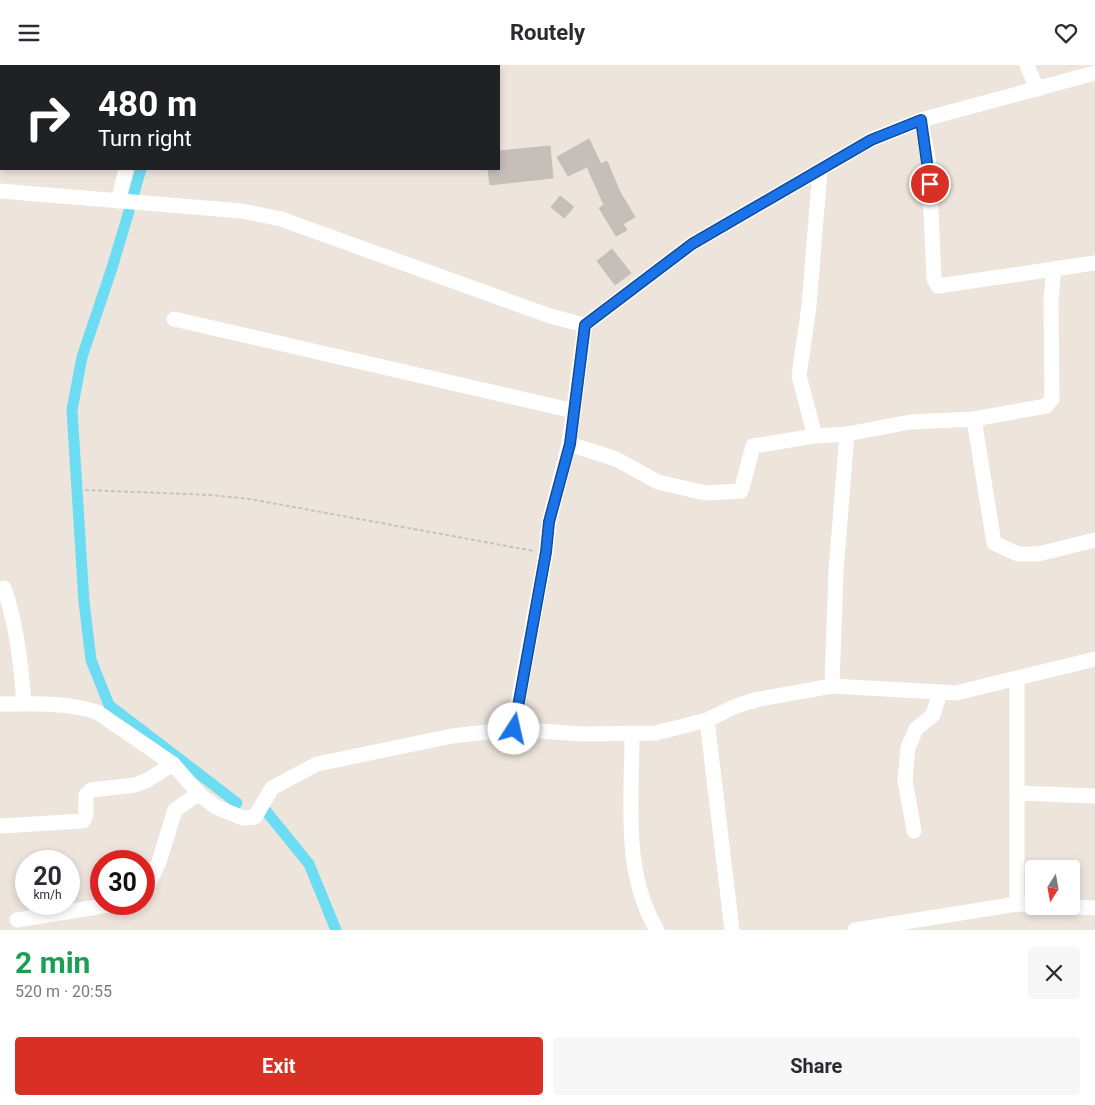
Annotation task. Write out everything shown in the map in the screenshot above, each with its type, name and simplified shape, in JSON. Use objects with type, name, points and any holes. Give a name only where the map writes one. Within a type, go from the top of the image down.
[{"type":"street","points":[[1027,65],[1037,89]]},
{"type":"street","points":[[514,729],[546,552],[549,522],[570,444],[585,325],[692,244],[871,140],[921,120],[1095,73]]},
{"type":"street","points":[[921,120],[929,165],[934,279],[938,285],[1095,263]]},
{"type":"street","points":[[118,201],[126,170]]},
{"type":"street","points":[[815,436],[799,376],[809,306],[820,170]]},
{"type":"street","points":[[0,191],[242,211],[281,219],[550,316],[585,325]]},
{"type":"street","points":[[570,444],[616,459],[658,482],[704,493],[735,492],[741,491],[753,446],[815,436],[847,434],[910,422],[974,419],[1046,406],[1052,399],[1051,299],[1054,269]]},
{"type":"street","points":[[174,319],[574,411]]},
{"type":"street","points":[[974,419],[994,543],[1018,554],[1038,554],[1095,540]]},
{"type":"street","points":[[832,686],[836,571],[847,434]]},
{"type":"street","points":[[4,588],[12,613],[19,653],[24,704]]},
{"type":"street","points":[[0,704],[83,707],[97,712],[173,765],[198,794],[216,807],[243,818],[251,818],[255,817],[272,788],[317,764],[452,735],[514,729],[582,734],[656,733],[707,720],[736,705],[832,686],[956,693],[1095,659]]},
{"type":"street","points":[[1017,679],[1017,904]]},
{"type":"street","points":[[914,831],[905,780],[908,748],[916,729],[933,715],[940,692]]},
{"type":"street","points":[[707,720],[732,930]]},
{"type":"street","points":[[632,734],[632,847],[642,897],[648,915],[657,930]]},
{"type":"street","points":[[0,826],[83,821],[86,815],[86,795],[91,790],[135,785],[146,781],[173,765]]},
{"type":"street","points":[[1017,793],[1095,796]]},
{"type":"street","points":[[155,872],[160,862],[175,810],[198,794]]},
{"type":"street","points":[[855,930],[1017,904],[1025,904]]},
{"type":"street","points":[[1080,907],[1095,908]]},
{"type":"street","points":[[17,920],[90,908]]},
{"type":"path","points":[[85,490],[212,495],[250,499],[546,552]]},
{"type":"building","points":[[589,139],[601,164],[607,161],[620,192],[635,217],[623,224],[627,230],[616,236],[599,208],[604,205],[587,167],[568,176],[557,157]]},
{"type":"building","points":[[550,146],[553,178],[490,185],[488,170],[500,170],[500,151]]},
{"type":"building","points":[[560,196],[574,207],[564,218],[551,207]]},
{"type":"building","points":[[612,249],[631,273],[615,285],[597,261]]},
{"type":"waterway","points":[[134,193],[141,170]]},
{"type":"waterway","points":[[129,211],[82,357],[72,410],[84,602],[91,660],[109,705],[237,803]]},
{"type":"waterway","points":[[266,811],[309,864],[336,930]]},
{"type":"route","points":[[514,729],[546,552],[549,522],[570,444],[585,325],[692,244],[871,140],[921,120],[929,165],[930,184]]}]
